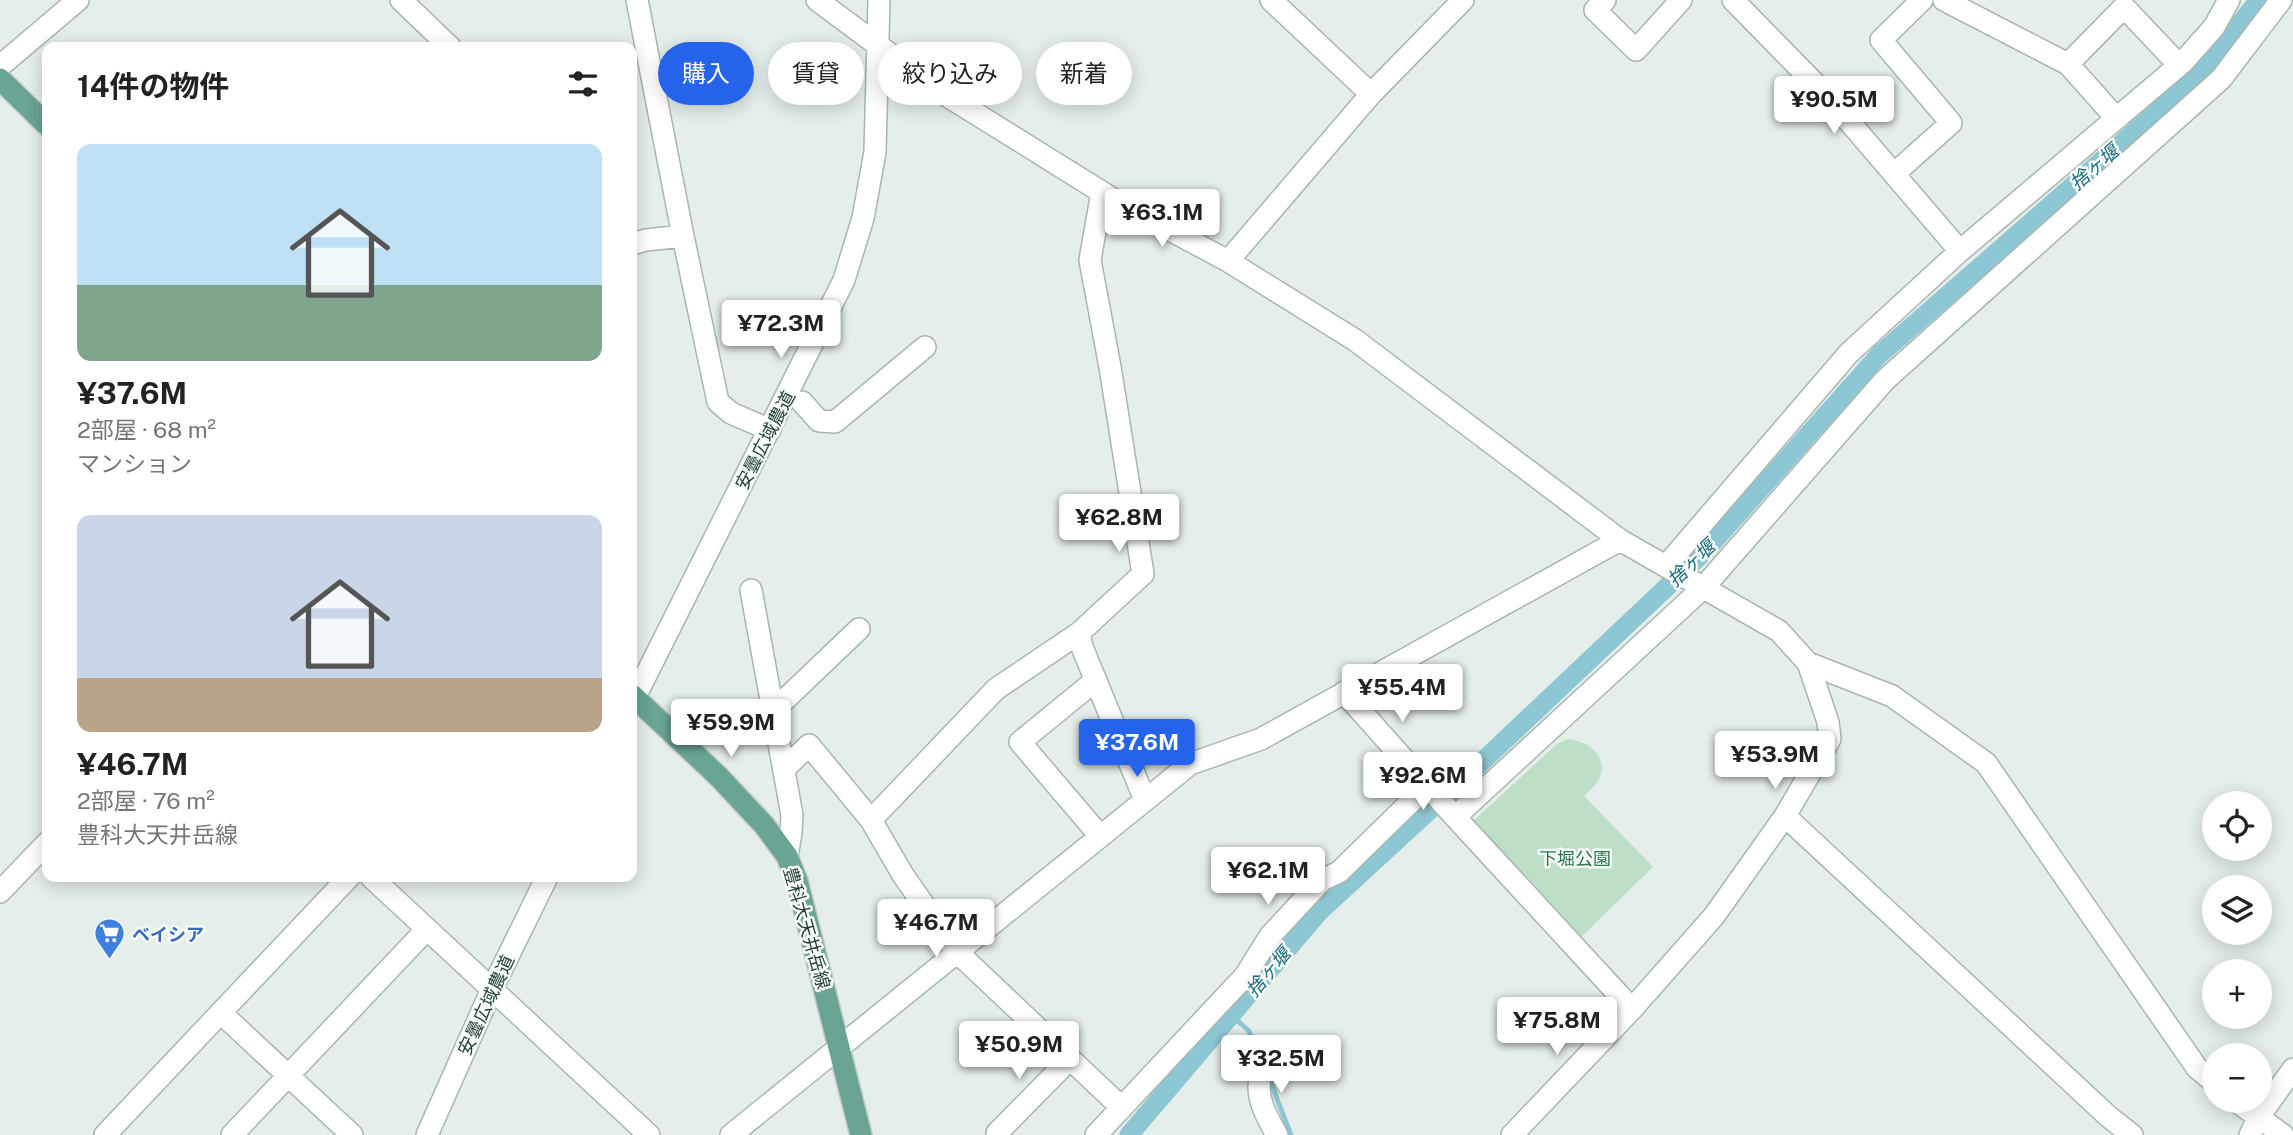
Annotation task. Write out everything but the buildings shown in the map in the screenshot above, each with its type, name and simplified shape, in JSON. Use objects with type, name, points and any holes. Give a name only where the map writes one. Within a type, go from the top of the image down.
[{"type":"main road","points":[[0,79],[42,120]]},
{"type":"main road","name":"豊科大天井岳線","points":[[637,703],[719,777],[764,825],[787,856],[797,881],[861,1135]]},
{"type":"street","points":[[0,66],[78,0]]},
{"type":"street","points":[[401,0],[445,42]]},
{"type":"street","points":[[637,0],[682,236],[718,402],[731,412],[770,430]]},
{"type":"street","points":[[817,0],[878,46]]},
{"type":"street","name":"安曇広域農道","points":[[879,0],[879,42]]},
{"type":"street","points":[[1271,0],[1371,94]]},
{"type":"street","points":[[1228,261],[1371,94],[1463,0]]},
{"type":"street","points":[[1605,0],[1595,10],[1636,50],[1681,0]]},
{"type":"street","points":[[1733,0],[1828,97],[1960,251]]},
{"type":"street","points":[[1895,173],[1951,123],[1881,40],[1922,0]]},
{"type":"street","points":[[1944,0],[2068,64],[2116,118]]},
{"type":"street","points":[[1668,567],[1849,353],[1960,251],[2179,65],[2214,27],[2229,0]]},
{"type":"street","points":[[1453,814],[1699,586],[1885,380],[2221,79],[2281,0]]},
{"type":"street","points":[[2068,64],[2124,7],[2179,65]]},
{"type":"street","name":"安曇広域農道","points":[[637,691],[844,280],[863,218],[875,152],[878,73]]},
{"type":"street","points":[[962,105],[1102,192],[1228,261],[1355,340],[1620,540],[1779,631],[1808,663],[1828,723],[1830,739],[1785,816],[1714,916],[1632,1009],[1512,1135]]},
{"type":"street","points":[[871,820],[996,689],[1079,633],[1143,574],[1090,260],[1102,192]]},
{"type":"street","points":[[637,236],[682,236]]},
{"type":"street","points":[[802,402],[819,421],[835,422],[925,347]]},
{"type":"street","points":[[731,1135],[1190,764],[1261,739],[1620,540]]},
{"type":"street","points":[[751,590],[792,815],[787,856]]},
{"type":"street","points":[[773,711],[859,629]]},
{"type":"street","points":[[1079,633],[1082,648],[1145,800]]},
{"type":"street","points":[[1808,663],[1892,696],[1986,764],[2202,1072]]},
{"type":"street","points":[[1096,680],[1020,741],[1100,836]]},
{"type":"street","points":[[1344,692],[1632,1009]]},
{"type":"street","points":[[784,769],[810,745],[871,820],[903,875],[956,951],[1121,1107]]},
{"type":"street","points":[[1096,1135],[1245,976],[1270,936],[1322,880],[1339,872],[1428,785]]},
{"type":"street","points":[[1785,816],[2111,1126],[2132,1135]]},
{"type":"street","points":[[0,892],[42,848]]},
{"type":"street","points":[[105,1135],[344,882]]},
{"type":"street","points":[[376,882],[649,1135]]},
{"type":"street","name":"安曇広域農道","points":[[427,1135],[492,989],[545,882]]},
{"type":"street","points":[[232,1135],[427,929]]},
{"type":"street","points":[[221,1013],[352,1135]]},
{"type":"street","points":[[1274,1054],[1261,1073],[1259,1096],[1266,1117],[1277,1135]]},
{"type":"street","points":[[997,1133],[1070,1059]]},
{"type":"street","points":[[2283,1135],[2254,1127],[2293,1069]]},
{"type":"green space","name":"下堀公園","points":[[1567,739],[1587,745],[1600,760],[1600,778],[1584,796],[1653,867],[1580,938],[1473,821],[1557,744]]},
{"type":"waterway","name":"捨ヶ堰","points":[[1129,1135],[1319,912],[1706,550],[1879,355],[2195,79],[2259,0]]},
{"type":"waterway","points":[[1231,1015],[1249,1031],[1261,1061]]},
{"type":"waterway","points":[[1268,1076],[1291,1135]]},
{"type":"place","name":"ベイシア","points":[[109,961]]}]
